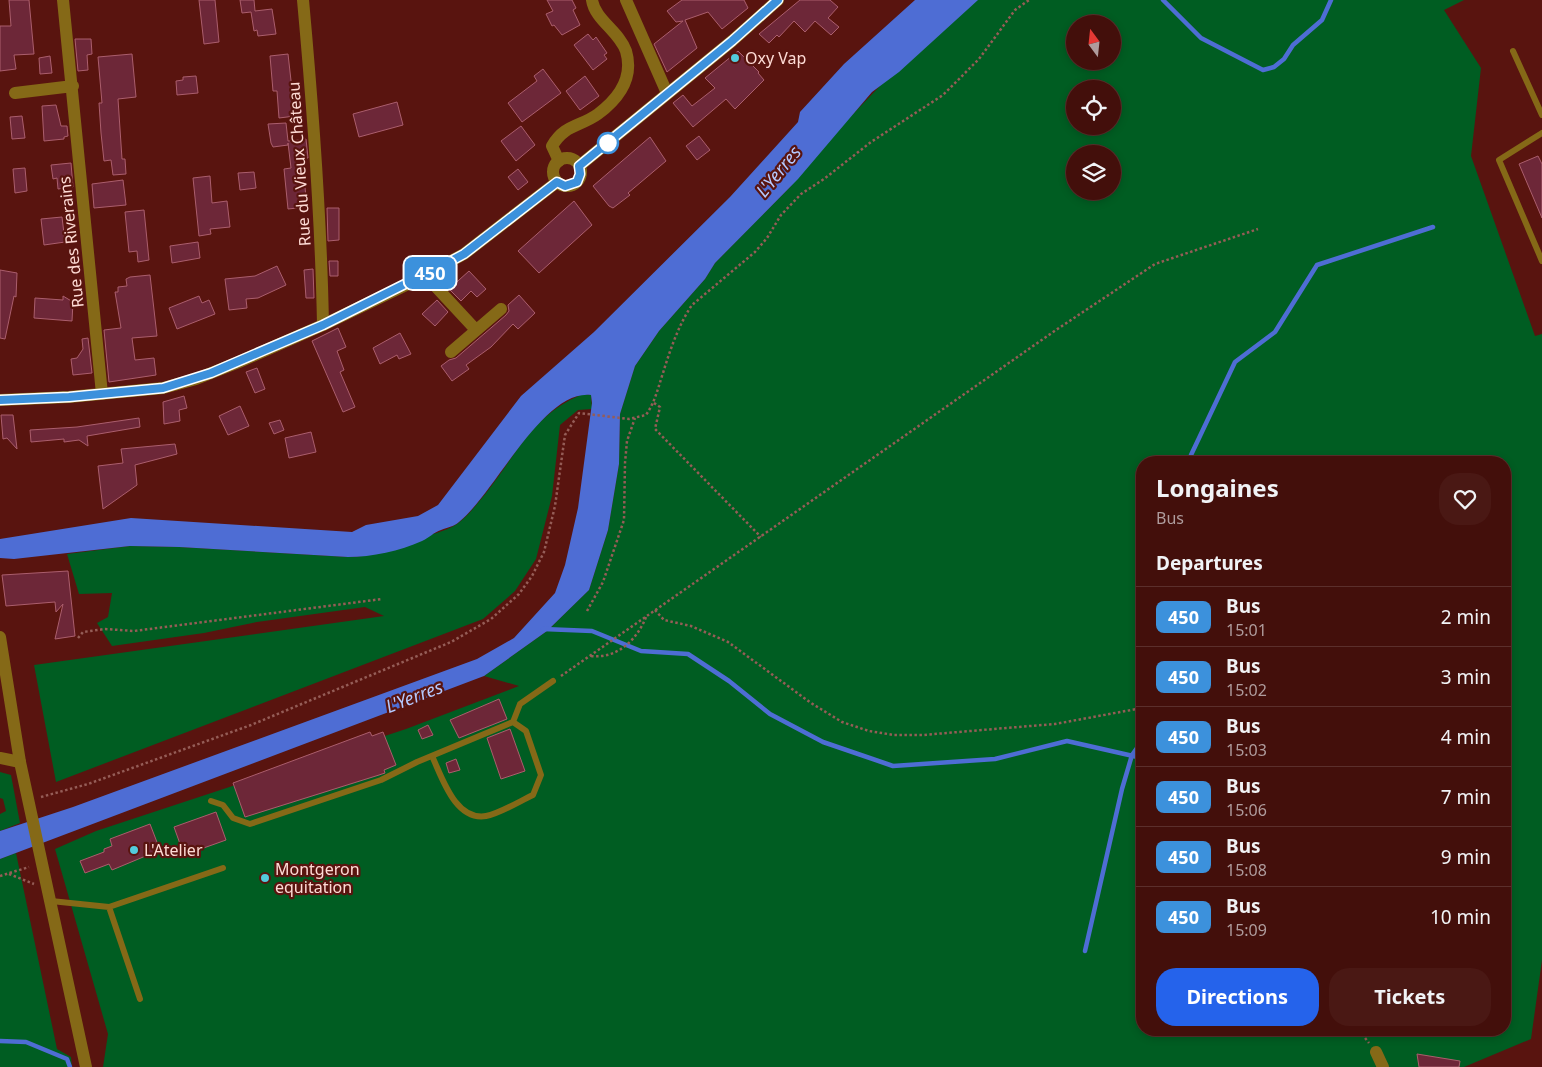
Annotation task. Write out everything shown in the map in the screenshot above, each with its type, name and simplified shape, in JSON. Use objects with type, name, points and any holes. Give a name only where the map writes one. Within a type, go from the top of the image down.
[{"type":"street","name":"Rue des Riverains","points":[[63,0],[102,394]]},
{"type":"street","name":"Rue du Vieux Château","points":[[303,0],[318,164],[323,325]]},
{"type":"street","points":[[559,161],[552,146],[558,136],[568,128],[597,114],[622,91],[628,74],[626,51],[617,35],[598,14],[592,0]]},
{"type":"street","points":[[626,0],[667,93]]},
{"type":"street","points":[[579,166],[732,41],[778,0]]},
{"type":"street","points":[[15,93],[72,86]]},
{"type":"street","points":[[557,182],[554,169],[559,161],[568,159],[579,166]]},
{"type":"street","points":[[557,182],[565,186],[577,182],[580,174],[579,166]]},
{"type":"street","points":[[0,400],[102,394],[163,388],[196,379],[323,325],[426,275],[464,254],[557,182]]},
{"type":"street","points":[[426,275],[476,330]]},
{"type":"street","points":[[451,352],[501,308]]},
{"type":"street","points":[[0,637],[2,662],[20,762],[86,1067]]},
{"type":"street","points":[[0,758],[20,762]]},
{"type":"street","points":[[1376,1052],[1383,1067]]},
{"type":"lane","points":[[1513,51],[1542,115]]},
{"type":"lane","points":[[1542,133],[1499,160],[1542,261]]},
{"type":"lane","points":[[211,801],[224,805],[233,818],[250,824],[381,780],[513,722],[520,704],[553,681]]},
{"type":"lane","points":[[432,756],[454,800],[470,814],[486,816],[533,795],[541,774],[526,731],[513,722]]},
{"type":"lane","points":[[50,895],[109,907],[223,868]]},
{"type":"lane","points":[[109,907],[140,999]]},
{"type":"path","points":[[29,804],[251,725],[451,642],[491,620],[519,594],[532,576],[544,552],[555,506],[565,435],[579,413],[629,419],[646,416],[654,404],[663,372],[685,316],[692,305],[754,252],[767,238],[781,215],[801,194],[871,142],[943,96],[979,59],[1015,10],[1029,0]]},
{"type":"path","points":[[553,681],[1056,330],[1156,264],[1258,229]]},
{"type":"path","points":[[654,404],[660,407],[655,429],[761,536]]},
{"type":"path","points":[[587,611],[603,582],[624,520],[624,463],[635,418]]},
{"type":"path","points":[[78,638],[83,632],[90,630],[134,631],[382,599]]},
{"type":"path","points":[[655,610],[664,620],[691,626],[728,642],[811,703],[842,722],[869,731],[894,735],[923,735],[1055,724],[1136,709]]},
{"type":"path","points":[[589,656],[604,658],[613,654],[635,638],[646,617]]},
{"type":"path","points":[[0,876],[43,863]]},
{"type":"path","points":[[8,874],[50,895]]},
{"type":"green space","points":[[967,0],[1464,0],[1444,10],[1481,68],[1471,156],[1535,336],[1542,334],[1542,960],[1531,1039],[1464,1067],[103,1067],[108,1034],[55,849],[96,831],[406,729],[519,686],[484,676],[547,631],[589,590],[608,530],[619,464],[620,414],[635,366],[659,331],[705,279],[715,263],[792,185],[784,186],[902,63]]},
{"type":"green space","points":[[583,394],[591,395],[592,409],[578,410],[560,425],[552,496],[536,559],[515,591],[483,619],[56,782],[34,665],[384,616],[365,607],[257,622],[204,633],[112,646],[97,623],[108,617],[112,593],[79,594],[67,554],[130,546],[348,557],[382,552],[457,524],[469,514],[527,436],[551,412]]},
{"type":"green space","points":[[0,772],[11,775],[20,823],[0,831],[0,814],[6,811],[3,799],[0,798]]},
{"type":"green space","points":[[16,853],[57,1049],[71,1057],[72,1067],[0,1067],[0,859]]},
{"type":"water","name":"L'Yerres","points":[[915,0],[978,0],[899,72],[872,92],[798,179],[715,263],[705,279],[659,331],[635,366],[620,414],[619,464],[608,530],[589,590],[547,631],[484,676],[0,859],[0,831],[73,807],[477,659],[514,638],[555,593],[565,565],[578,508],[592,403],[591,395],[573,398],[555,408],[520,445],[473,508],[459,522],[413,545],[376,555],[348,557],[130,546],[14,559],[0,558],[0,539],[131,518],[352,532],[366,525],[418,516],[438,505],[521,396],[594,332],[730,197],[798,122],[800,112],[844,64]]},
{"type":"building","points":[[9,0],[29,0],[34,54],[14,55],[16,69],[0,71],[0,26],[11,26]]},
{"type":"building","points":[[199,0],[215,0],[219,42],[204,44]]},
{"type":"building","points":[[240,0],[254,0],[255,11],[272,9],[276,34],[258,36],[257,30],[254,31],[251,12],[242,13]]},
{"type":"building","points":[[547,0],[572,0],[576,8],[573,10],[580,25],[562,35],[554,25],[552,26],[546,14],[553,11]]},
{"type":"building","points":[[682,0],[744,0],[748,8],[722,29],[708,12],[685,20],[697,48],[667,72],[654,44],[683,21],[676,22],[667,11]]},
{"type":"building","points":[[800,0],[830,0],[838,7],[828,18],[839,27],[831,35],[815,21],[805,32],[794,21],[779,37],[777,35],[769,43],[759,34]]},
{"type":"building","points":[[588,34],[593,40],[596,37],[607,53],[604,55],[607,59],[593,70],[574,45]]},
{"type":"building","points":[[75,39],[91,39],[92,54],[87,55],[88,70],[78,71]]},
{"type":"building","points":[[738,51],[759,72],[764,80],[735,109],[726,99],[693,127],[673,103],[683,95],[692,106],[715,88],[705,78]]},
{"type":"building","points":[[132,54],[136,97],[118,99],[122,159],[125,159],[126,174],[113,175],[111,160],[104,161],[99,103],[102,103],[98,57]]},
{"type":"building","points":[[288,54],[295,116],[279,118],[277,91],[273,91],[270,56]]},
{"type":"building","points":[[50,56],[52,73],[40,74],[39,58]]},
{"type":"building","points":[[543,69],[561,93],[522,122],[508,103],[537,81],[534,76]]},
{"type":"building","points":[[196,76],[198,93],[177,95],[176,81],[183,80],[183,77]]},
{"type":"building","points":[[585,76],[599,96],[580,110],[566,91]]},
{"type":"building","points":[[397,102],[403,125],[359,137],[353,114]]},
{"type":"building","points":[[56,105],[61,126],[67,126],[68,136],[64,137],[64,139],[44,141],[42,106]]},
{"type":"building","points":[[22,116],[25,138],[12,139],[10,117]]},
{"type":"building","points":[[286,123],[288,141],[306,139],[308,158],[302,158],[307,207],[288,209],[284,169],[291,168],[288,143],[288,145],[273,147],[271,143],[268,124]]},
{"type":"building","points":[[521,126],[535,145],[516,161],[501,141]]},
{"type":"building","points":[[699,136],[710,150],[697,160],[686,146]]},
{"type":"building","points":[[650,137],[666,161],[628,193],[630,195],[613,208],[609,206],[593,186]]},
{"type":"building","points":[[1538,156],[1542,164],[1542,218],[1519,164]]},
{"type":"building","points":[[71,163],[73,187],[58,189],[57,178],[53,179],[51,165]]},
{"type":"building","points":[[25,168],[27,191],[15,193],[13,169]]},
{"type":"building","points":[[518,169],[528,182],[518,190],[508,177]]},
{"type":"building","points":[[254,172],[256,188],[240,190],[238,173]]},
{"type":"building","points":[[210,176],[212,203],[227,201],[230,227],[210,229],[211,234],[199,236],[193,178]]},
{"type":"building","points":[[123,180],[126,205],[94,208],[92,184]]},
{"type":"building","points":[[574,201],[592,225],[539,273],[518,251]]},
{"type":"building","points":[[327,208],[339,208],[339,240],[328,241]]},
{"type":"building","points":[[144,210],[149,260],[138,262],[137,251],[129,252],[125,212]]},
{"type":"building","points":[[62,217],[65,242],[44,245],[41,219]]},
{"type":"building","points":[[198,242],[200,258],[172,263],[170,246]]},
{"type":"building","points":[[329,261],[338,261],[338,276],[330,276]]},
{"type":"building","points":[[277,266],[286,285],[258,298],[246,299],[247,308],[229,310],[225,279],[255,276]]},
{"type":"building","points":[[313,269],[314,298],[306,298],[304,270]]},
{"type":"building","points":[[0,270],[17,273],[16,297],[14,296],[5,339],[0,338]]},
{"type":"building","points":[[469,271],[486,289],[477,297],[471,291],[461,301],[449,289]]},
{"type":"building","points":[[150,275],[157,336],[132,338],[135,360],[154,358],[156,375],[109,382],[104,330],[121,328],[115,292],[118,292],[118,287],[127,286],[126,279],[130,277]]},
{"type":"building","points":[[519,295],[535,313],[518,329],[513,324],[491,347],[466,365],[469,369],[452,381],[441,366],[449,360],[456,358],[506,315],[509,311],[508,305]]},
{"type":"building","points":[[63,296],[73,302],[72,321],[34,318],[35,298],[63,300]]},
{"type":"building","points":[[199,296],[202,303],[209,300],[215,314],[177,329],[169,308]]},
{"type":"building","points":[[437,300],[448,312],[435,326],[422,314]]},
{"type":"building","points":[[338,328],[346,347],[337,351],[344,370],[340,372],[355,407],[343,412],[312,341]]},
{"type":"building","points":[[400,333],[411,354],[399,359],[397,355],[380,364],[373,348]]},
{"type":"building","points":[[88,338],[92,373],[73,375],[71,359],[77,358],[83,349],[82,339]]},
{"type":"building","points":[[257,368],[265,389],[255,393],[246,372]]},
{"type":"building","points":[[184,396],[187,408],[179,410],[180,421],[164,424],[163,402]]},
{"type":"building","points":[[240,406],[249,426],[228,435],[219,416]]},
{"type":"building","points":[[1,415],[13,415],[17,449],[7,438],[3,439]]},
{"type":"building","points":[[139,418],[140,427],[87,436],[88,446],[79,440],[64,442],[64,439],[31,442],[30,430],[77,427]]},
{"type":"building","points":[[280,420],[284,430],[274,434],[269,423]]},
{"type":"building","points":[[311,432],[316,452],[289,458],[285,438]]},
{"type":"building","points":[[175,444],[177,454],[135,465],[137,485],[103,509],[98,466],[123,463],[121,449]]},
{"type":"building","points":[[68,571],[75,636],[55,639],[63,604],[56,612],[55,602],[6,606],[2,575]]},
{"type":"building","points":[[499,699],[507,719],[459,738],[450,720]]},
{"type":"building","points":[[428,725],[433,735],[422,739],[418,730]]},
{"type":"building","points":[[510,729],[525,771],[501,779],[487,738]]},
{"type":"building","points":[[370,732],[372,736],[383,732],[396,765],[384,770],[385,773],[245,817],[233,783]]},
{"type":"building","points":[[456,759],[460,770],[449,773],[446,763]]},
{"type":"building","points":[[216,812],[226,840],[184,855],[174,827]]},
{"type":"building","points":[[150,824],[160,850],[112,870],[109,864],[85,873],[80,861],[104,852],[104,849],[112,846],[110,839]]},
{"type":"building","points":[[1417,1054],[1460,1061],[1459,1067],[1419,1067]]},
{"type":"waterway","points":[[1163,0],[1201,38],[1263,70],[1274,67],[1284,59],[1293,45],[1322,20],[1331,0]]},
{"type":"waterway","points":[[1191,456],[1235,362],[1275,332],[1317,265],[1433,227]]},
{"type":"waterway","points":[[543,629],[592,631],[641,651],[688,654],[729,681],[770,714],[823,742],[893,766],[995,759],[1067,741],[1136,757]]},
{"type":"waterway","points":[[1085,951],[1122,789],[1132,755],[1136,749]]},
{"type":"waterway","points":[[0,1041],[26,1042],[67,1059],[70,1067]]},
{"type":"bus line","name":"450","points":[[0,400],[69,397],[163,388],[196,379],[323,325],[412,282],[464,254],[557,182],[565,186],[577,182],[580,174],[579,166],[732,41],[778,0]]},
{"type":"place","name":"Oxy Vap","points":[[735,58]]},
{"type":"place","name":"L'Atelier","points":[[134,850]]},
{"type":"place","name":"Montgeron equitation","points":[[265,878]]}]
